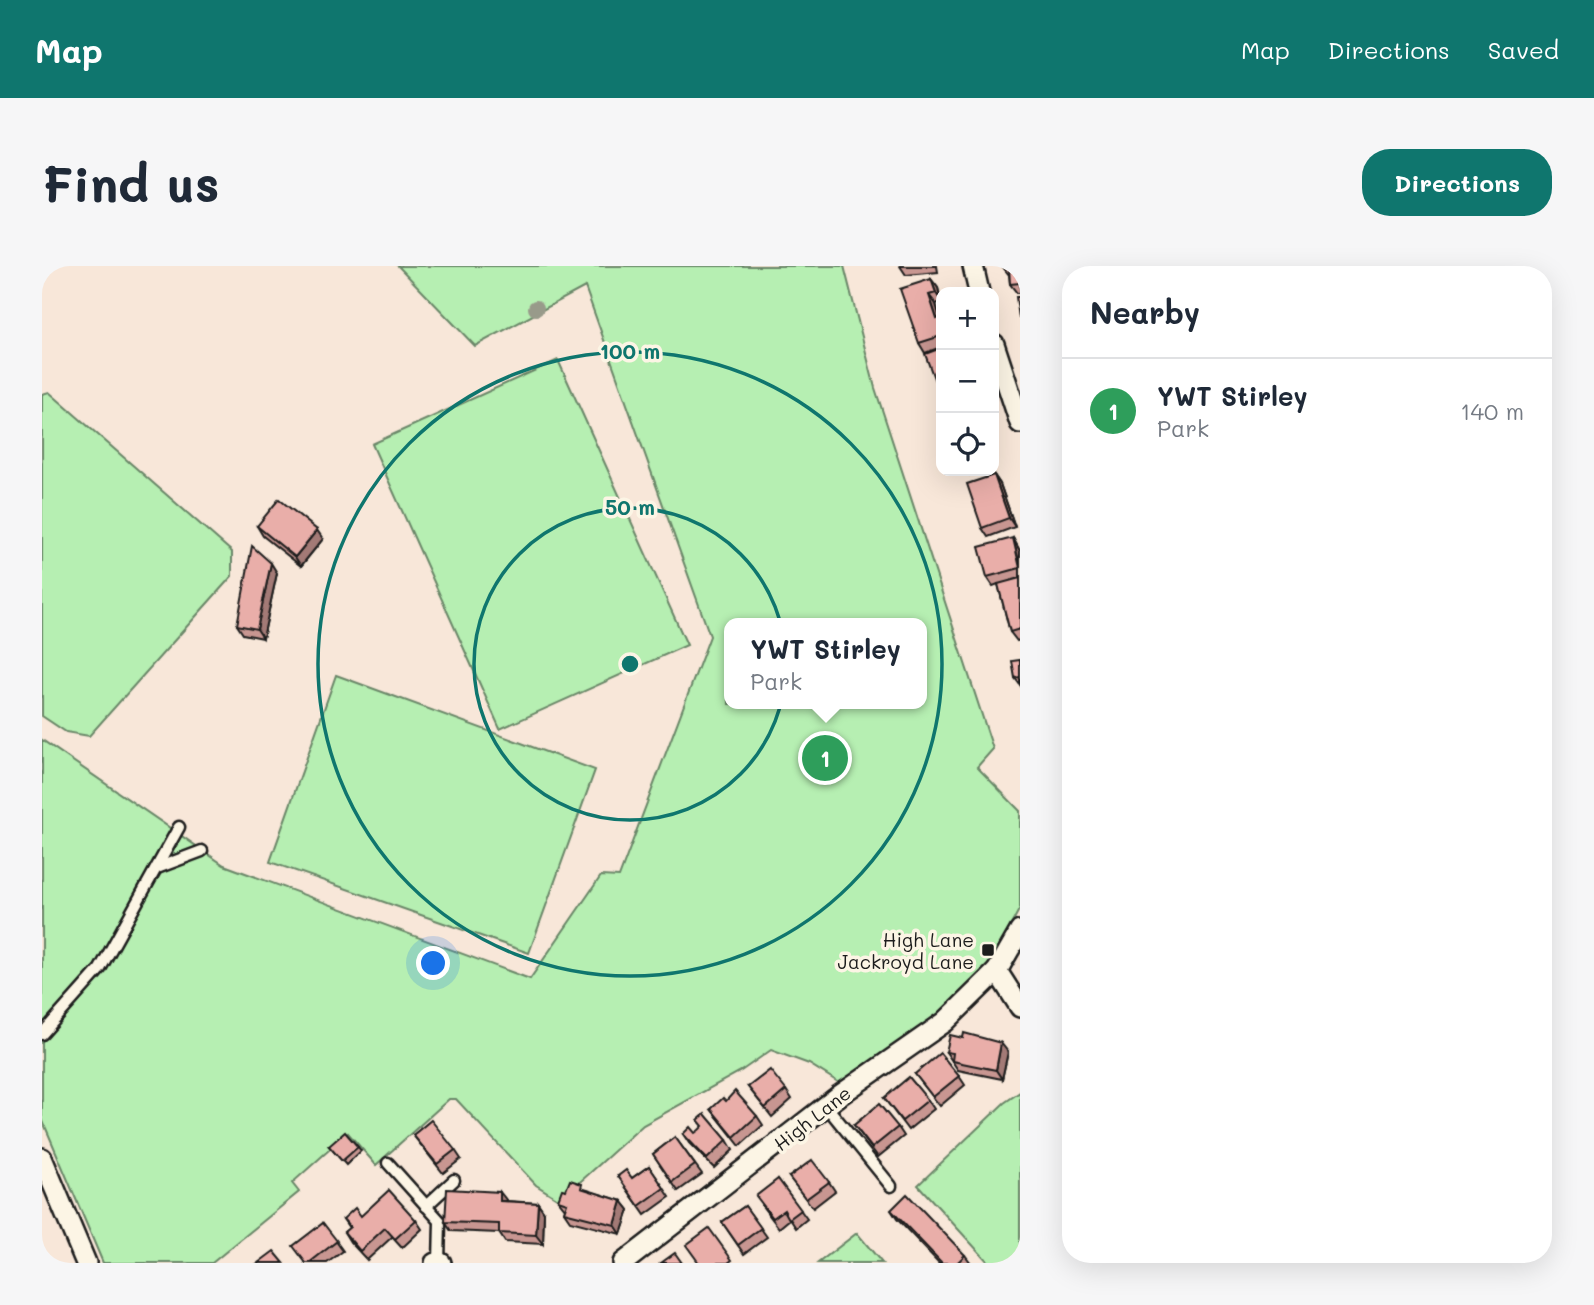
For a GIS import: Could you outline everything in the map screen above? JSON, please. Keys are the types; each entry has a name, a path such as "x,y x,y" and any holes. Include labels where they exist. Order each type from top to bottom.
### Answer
{"street":[{"path":"973,266 977,287"},
{"path":"996,350 1020,424"},
{"name":"High Lane","path":"623,1263 827,1107 945,1022 997,971 1020,931"},
{"path":"997,971 1020,1007"},
{"path":"42,1158 86,1263"}],"lane":[{"path":"42,1034 100,969 179,827"},
{"path":"156,869 202,851"},
{"path":"827,1107 891,1186"},
{"path":"388,1163 440,1221 438,1263"},
{"path":"426,1206 454,1180"}],"green space":[{"path":"398,266 844,266 875,388 993,749 977,767 1020,811 1020,908 985,974 948,1011 843,1085 809,1064 771,1050 741,1071 643,1125 560,1200 536,1185 456,1099 449,1099 376,1165 348,1133 292,1183 299,1192 212,1263 103,1263 42,1119 42,740 224,865 530,979 601,876 619,877 710,636 585,287 475,346"},
{"path":"558,360 687,645 500,729 372,444"},
{"path":"49,392 232,552 232,576 89,736 66,732 42,716 42,394"},
{"path":"336,675 595,770 529,953 270,862"},
{"path":"1020,1092 1020,1263 989,1263 918,1185 1004,1103"},
{"path":"857,1233 882,1263 818,1263"}],"building":[{"path":"1009,266 1020,266 1020,283 1010,284"},
{"path":"931,279 936,293 929,295 936,316 936,338 919,343 900,289"},
{"path":"1016,297 1020,297 1020,318 1019,318"},
{"path":"936,350 936,381 935,381 925,354"},
{"path":"994,476 1009,518 982,528 967,484"},
{"path":"279,499 317,530 295,557 257,526"},
{"path":"1013,538 1020,568 987,577 979,547"},
{"path":"252,546 271,563 257,629 237,625"},
{"path":"1020,578 1020,629 1010,632 998,584"},
{"path":"1020,660 1020,677 1015,678 1012,661"},
{"path":"964,1033 1001,1043 996,1070 952,1061 953,1053 946,1052 950,1035 963,1038"},
{"path":"940,1053 959,1076 933,1097 915,1074"},
{"path":"770,1070 786,1090 765,1108 748,1087"},
{"path":"909,1077 928,1100 902,1121 884,1098"},
{"path":"735,1091 757,1116 734,1137 711,1109 723,1098 726,1101"},
{"path":"879,1104 898,1127 872,1148 854,1125"},
{"path":"705,1114 727,1140 707,1159 683,1134 690,1127 695,1133 699,1130 703,1126 698,1120"},
{"path":"431,1120 455,1150 437,1164 413,1135"},
{"path":"345,1132 358,1147 342,1161 329,1146"},
{"path":"675,1137 695,1165 672,1182 653,1154"},
{"path":"812,1160 829,1182 806,1199 789,1177"},
{"path":"649,1166 664,1188 639,1206 618,1176 626,1170 632,1178"},
{"path":"778,1179 801,1210 789,1219 784,1210 773,1218 756,1196"},
{"path":"570,1180 582,1184 581,1188 622,1201 615,1225 564,1212 567,1203 558,1200 562,1189 566,1190"},
{"path":"447,1189 500,1192 500,1201 538,1203 536,1235 499,1233 499,1224 445,1222"},
{"path":"389,1190 416,1220 395,1239 385,1228 360,1251 344,1232 350,1227 343,1219 355,1208 361,1216"},
{"path":"907,1194 965,1255 957,1263 942,1263 891,1210"},
{"path":"745,1206 761,1228 738,1245 722,1222"},
{"path":"323,1223 337,1241 306,1263 293,1246"},
{"path":"709,1228 732,1260 728,1263 699,1263 686,1245"},
{"path":"274,1251 284,1263 258,1263"},
{"path":"675,1253 682,1263 661,1263"}],"place":[{"name":"YWT Stirley","path":"825,758"},
{"name":"High Lane Jackroyd Lane","path":"988,950"}]}
